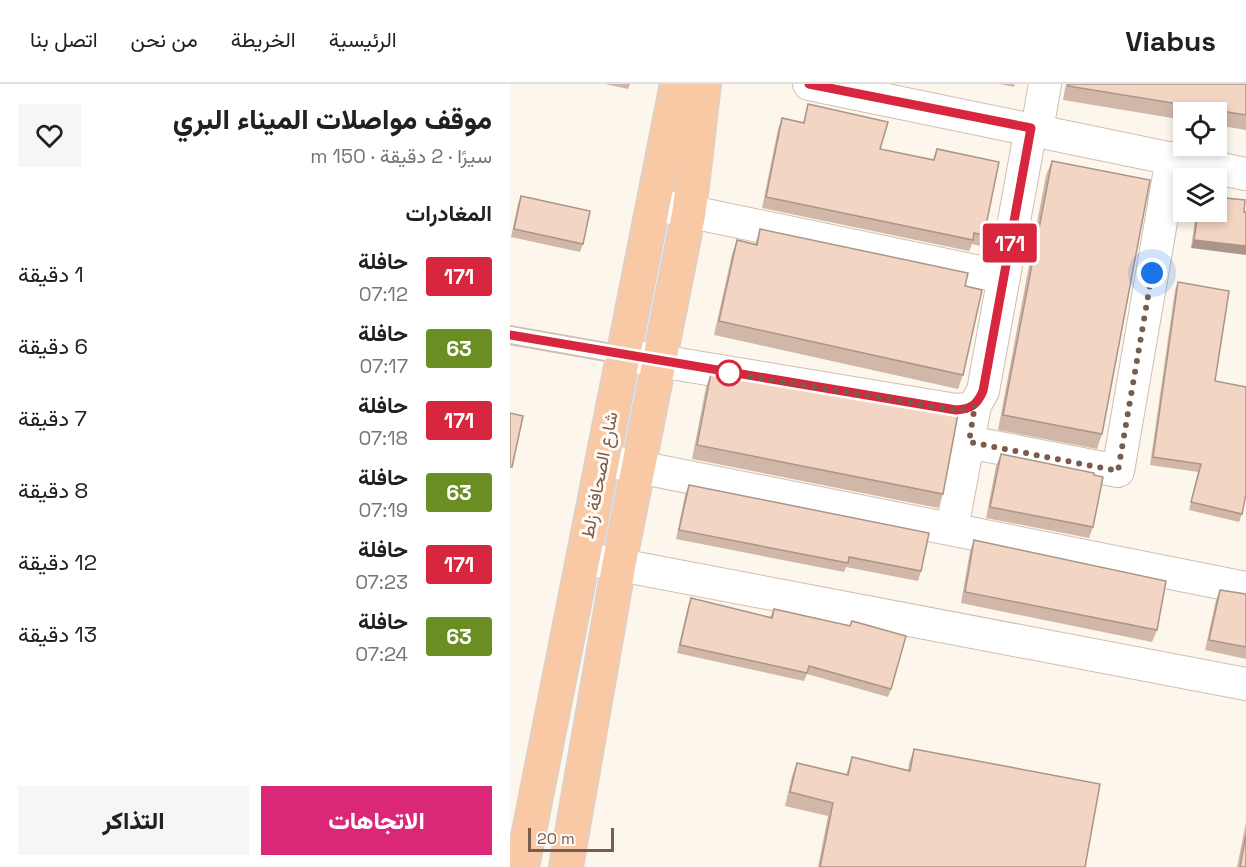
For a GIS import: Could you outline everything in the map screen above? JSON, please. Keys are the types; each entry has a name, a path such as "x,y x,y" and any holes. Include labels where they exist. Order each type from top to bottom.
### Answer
{"highway":[{"name":"شارع الصحافة زلط","path":"522,867 677,84"},
{"name":"شارع الصحافة زلط","path":"566,867 619,564 689,212 704,84"}],"street":[{"path":"809,84 1246,174"},
{"path":"952,530 975,405 983,391 1004,277 1045,84"},
{"path":"969,442 1118,471 1172,158"},
{"path":"653,204 1004,277"},
{"path":"623,356 956,410 967,409 975,405"},
{"path":"603,460 952,530 1244,580"},
{"path":"583,558 1246,684"}],"lane":[{"path":"510,335 623,356"}],"building":[{"path":"1069,84 1246,84 1246,115 1227,112 1227,102 1173,103 1068,86"},
{"path":"808,104 888,122 880,149 934,160 937,149 999,162 984,235 974,233 973,240 766,197 782,118 804,123"},
{"path":"1052,161 1150,180 1102,434 1003,415"},
{"path":"521,196 590,211 583,244 514,229"},
{"path":"1227,198 1245,200 1246,246 1194,240 1197,222 1227,222"},
{"path":"760,229 968,273 965,286 982,290 963,375 719,321 737,240 757,245"},
{"path":"1178,282 1229,291 1215,381 1246,387 1246,494 1242,514 1191,502 1201,464 1153,457"},
{"path":"711,373 958,414 943,494 697,445"},
{"path":"510,413 523,416 512,467 510,467"},
{"path":"1001,454 1094,473 1094,475 1103,477 1093,527 990,507"},
{"path":"689,485 929,533 921,571 849,557 848,563 679,530"},
{"path":"974,540 1166,581 1157,630 965,592"},
{"path":"1220,590 1246,594 1246,647 1209,640"},
{"path":"691,598 772,618 774,609 850,626 852,621 906,636 891,689 809,666 807,673 680,645"},
{"path":"914,749 1100,784 1085,867 820,867 833,803 790,792 797,763 848,775 852,757 910,771"},
{"path":"1246,835 1246,867 1240,867"}],"bus line":[{"name":"171","path":"510,335 956,410 967,409 975,405 983,391 1031,128 809,84"}],"route":[{"path":"729,373 956,410 967,409 975,405 969,442 1118,471 1152,273"}]}
